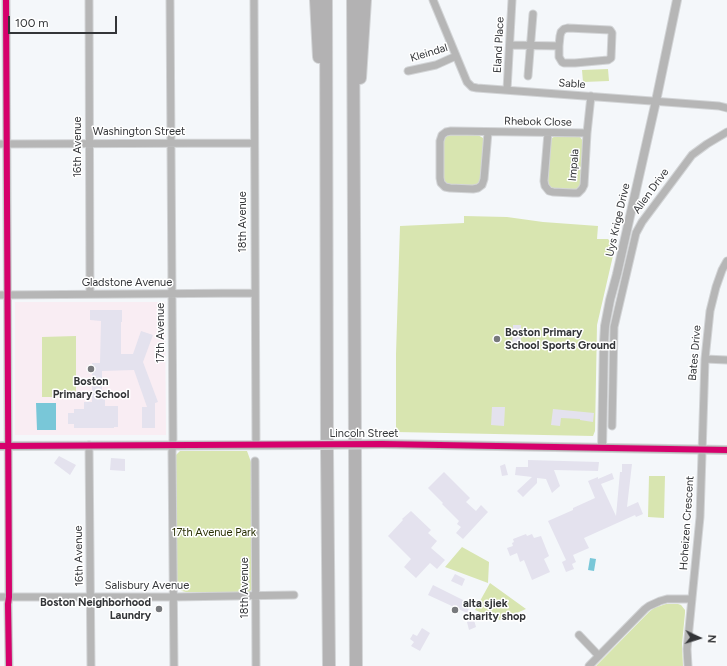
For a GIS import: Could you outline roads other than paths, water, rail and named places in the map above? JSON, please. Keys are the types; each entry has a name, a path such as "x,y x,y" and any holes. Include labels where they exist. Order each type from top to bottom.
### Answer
{"highway":[{"path":"316,0 323,131 327,154"},
{"path":"326,0 329,666"},
{"path":"353,0 356,666"},
{"path":"353,114 360,80 364,0"}],"street":[{"path":"6,0 3,144 4,446 9,597 9,666"},
{"name":"16th Avenue","path":"89,0 90,294"},
{"name":"17th Avenue","path":"170,0 174,666"},
{"name":"18th Avenue","path":"254,0 254,293 256,445"},
{"name":"Kleindal","path":"433,0 467,82 474,88 485,89"},
{"name":"Eland Place","path":"507,90 512,0"},
{"name":"Uys Krige Drive","path":"602,448 605,326 656,101 677,0"},
{"path":"528,76 533,14"},
{"path":"568,28 607,29 612,33 612,56 608,60 564,63 559,57 559,46 561,32 568,28"},
{"path":"510,45 559,46"},
{"name":"Kleindal","path":"408,71 436,64 456,56"},
{"name":"Sable","path":"485,89 656,101 719,106 727,108"},
{"name":"Impala","path":"548,133 544,181 545,186 553,192 573,193 580,191 583,187 591,96"},
{"name":"Rhebok Close","path":"488,132 484,179 482,185 476,189 445,187 440,178 440,141 442,135 448,131 587,133"},
{"name":"Allen Drive","path":"612,426 614,327 636,233 642,222 692,155 727,132"},
{"name":"Washington Street","path":"3,144 254,143"},
{"name":"Bates Drive","path":"702,449 704,359 710,311 716,287 727,261"},
{"name":"Gladstone Avenue","path":"4,295 254,293"},
{"path":"704,359 727,360"},
{"name":"Lincoln Street","path":"4,446 382,444 727,450"},
{"name":"16th Avenue","path":"88,445 91,666"},
{"name":"Hoheizen Crescent","path":"688,666 687,649 699,535 702,449"},
{"name":"18th Avenue","path":"255,461 256,666"},
{"name":"Salisbury Avenue","path":"0,597 294,595"},
{"path":"589,666 649,606 667,599 692,599"},
{"path":"579,635 599,656"}],"water":[{"path":"36,403 56,403 56,430 37,430"},
{"path":"590,558 596,559 594,571 588,570"}],"place":[{"name":"Boston Primary School Sports Ground","path":"497,339"},
{"name":"Boston Primary School","path":"91,369"},
{"name":"Boston Neighborhood Laundry","path":"159,609"},
{"name":"alta sjiek charity shop","path":"455,610"}],"park label":[{"name":"17th Avenue Park","path":"214,533"}]}
